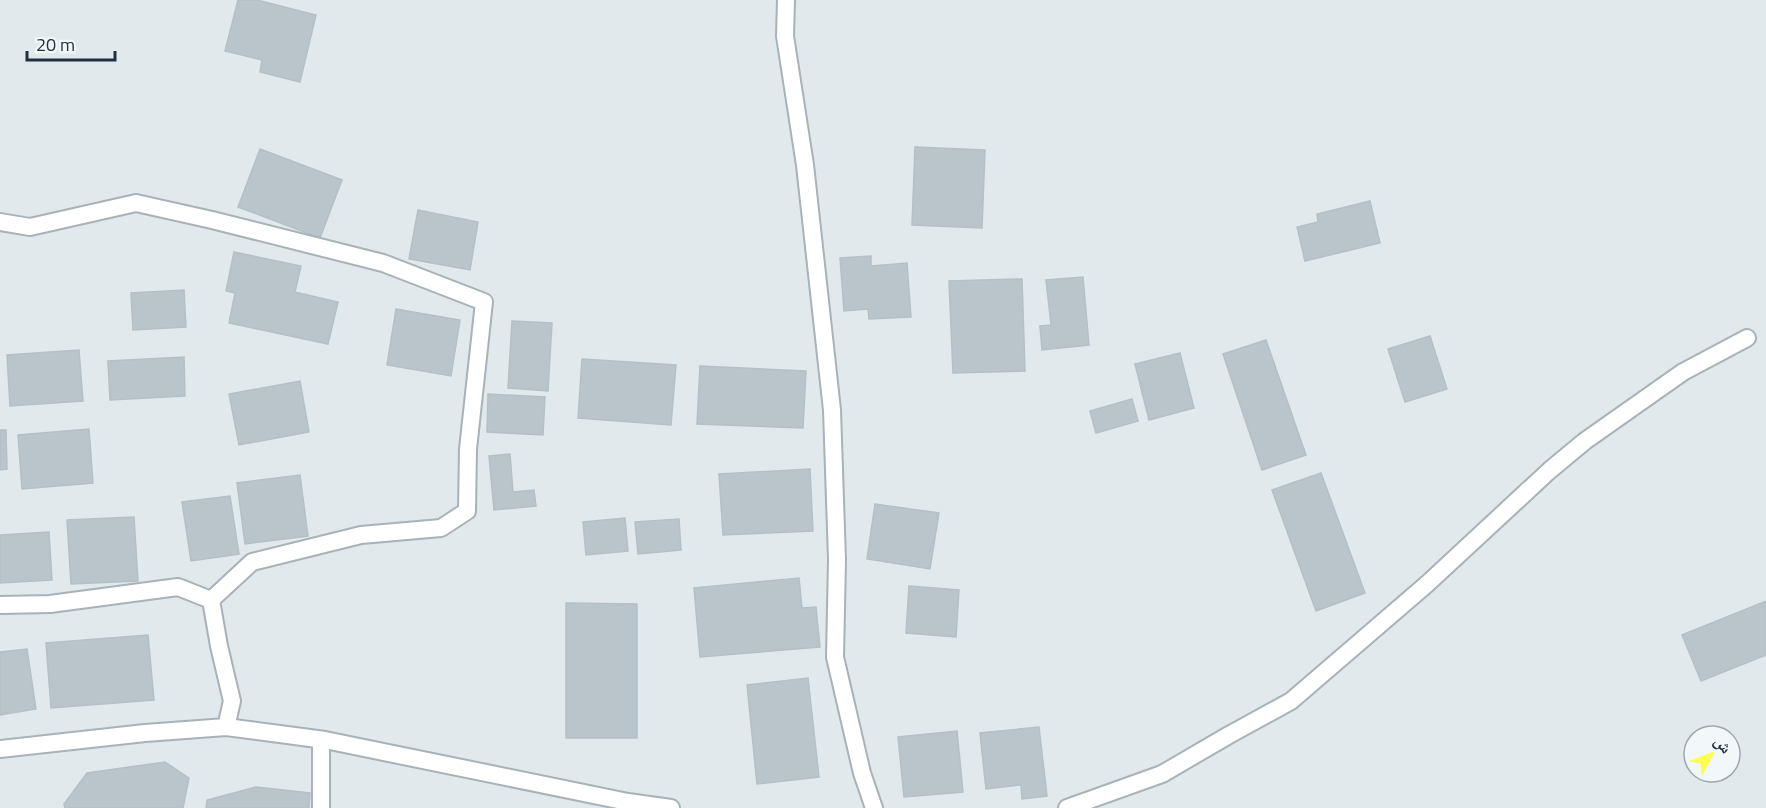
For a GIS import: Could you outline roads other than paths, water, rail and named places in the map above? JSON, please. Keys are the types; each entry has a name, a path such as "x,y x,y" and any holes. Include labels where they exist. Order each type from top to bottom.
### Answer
{"street":[{"path":"786,0 784,36 805,165 832,410 837,560 835,657 862,773 873,808"},
{"path":"0,222 30,227 136,203 383,264 484,302 468,449 467,511 441,528 361,535 252,562 211,600"},
{"path":"1067,808 1162,774 1292,701 1585,441 1683,372 1747,338"},
{"path":"0,605 50,604 178,587 211,600"},
{"path":"211,600 232,701 226,727"},
{"path":"0,749 134,734 226,727 321,740 628,802 671,808"},
{"path":"321,740 321,808"}]}
